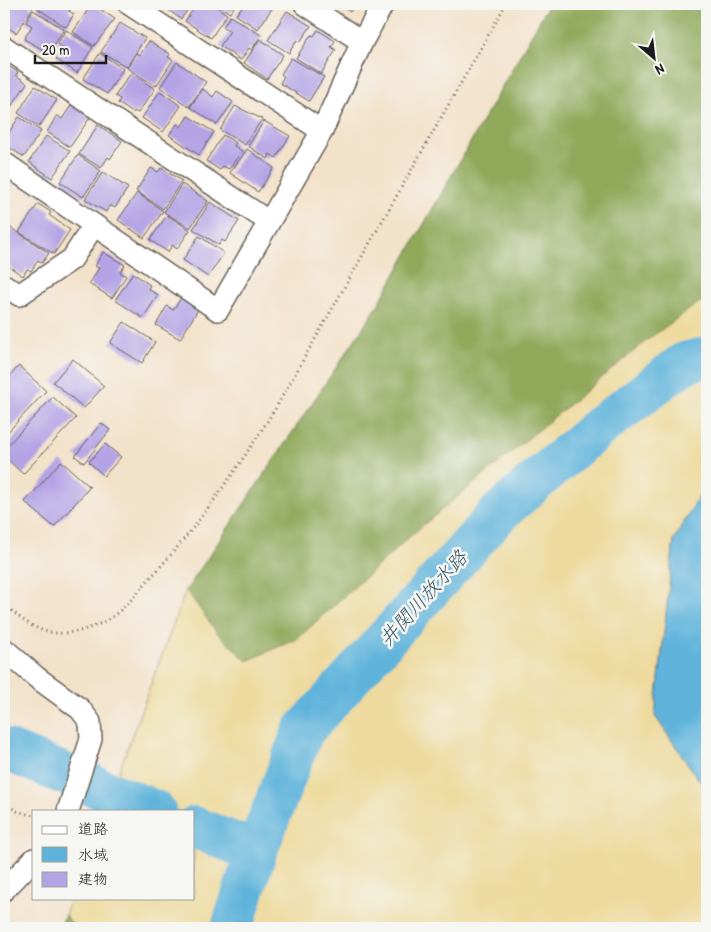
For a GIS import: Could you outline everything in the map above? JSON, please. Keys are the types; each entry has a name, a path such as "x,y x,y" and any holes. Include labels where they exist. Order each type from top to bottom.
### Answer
{"street":[{"path":"129,4 322,131"},
{"path":"305,4 362,42"},
{"path":"4,163 218,310 322,131 362,42 383,4"},
{"path":"4,47 268,221"},
{"path":"4,285 19,295 72,259 94,225"},
{"path":"4,649 86,714 90,722 91,739 68,810"},
{"path":"4,890 32,862"}],"path":[{"path":"4,604 32,626 43,631 68,633 95,626 119,612 184,541 232,476 274,411 506,4"},
{"path":"4,803 17,811 32,815"}],"green space":[{"path":"549,4 707,4 707,297 650,338 415,532 297,639 247,661 217,633 186,590 375,310"},
{"path":"65,915 76,928 60,928"}],"sand":[{"path":"707,297 707,482 674,540 655,716 706,790 707,928 76,928 65,915 70,900 195,900 195,810 104,810 186,590 217,633 247,661 297,639 415,532 650,338"}],"water":[{"path":"707,482 707,797 706,790 655,716 674,540"}],"building":[{"path":"4,4 27,4 33,8 16,33 4,25"},
{"path":"40,4 73,4 69,11 74,14 66,27 37,8"},
{"path":"92,4 115,19 94,46 73,32"},
{"path":"162,4 192,4 181,19"},
{"path":"197,4 212,4 227,14 211,38 185,21"},
{"path":"216,4 236,4 230,13"},
{"path":"244,4 271,4 273,7 258,29 236,15"},
{"path":"338,4 356,4 350,12"},
{"path":"33,10 64,29 49,53 24,39 32,26 26,22"},
{"path":"287,11 311,26 300,42 297,40 289,53 268,40"},
{"path":"230,16 261,35 252,50 249,48 241,60 220,46 230,31 223,27"},
{"path":"120,23 145,38 127,67 101,52"},
{"path":"66,30 93,47 77,73 56,59 63,48 57,44"},
{"path":"318,30 335,41 331,47 336,50 321,74 296,58 311,35 314,36"},
{"path":"260,39 283,55 267,79 244,63"},
{"path":"149,41 170,54 168,57 173,60 156,86 127,68 137,53 140,55"},
{"path":"100,53 123,69 107,94 83,79"},
{"path":"291,58 324,77 309,101 280,83 284,76 281,74"},
{"path":"177,62 206,82 189,107 160,87"},
{"path":"5,64 18,72 16,75 27,83 11,107 4,102"},
{"path":"131,73 155,89 138,113 134,111 133,113 118,103 120,99 115,96"},
{"path":"35,86 57,100 39,127 18,113"},
{"path":"203,89 213,97 217,91 233,102 217,125 190,107"},
{"path":"160,91 181,106 163,132 142,118"},
{"path":"72,104 91,116 70,147 47,132 57,115 62,119"},
{"path":"4,105 9,108 4,117"},
{"path":"235,106 262,119 245,145 220,130"},
{"path":"188,116 214,132 199,155 169,135 177,124 181,127"},
{"path":"19,117 41,131 24,157 4,144 4,140"},
{"path":"264,121 290,136 276,158 270,154 268,159 248,146"},
{"path":"98,125 122,141 110,159 108,157 101,168 79,154"},
{"path":"223,135 236,143 234,146 242,151 229,169 223,166 220,170 206,161"},
{"path":"46,136 70,151 52,178 29,162"},
{"path":"247,149 274,168 258,192 230,173"},
{"path":"78,155 101,171 83,197 60,182"},
{"path":"151,168 158,172 161,168 182,181 163,209 136,191"},
{"path":"103,172 128,188 115,208 110,205 106,212 85,199"},
{"path":"182,184 208,201 190,228 164,212"},
{"path":"137,193 163,211 144,238 118,220"},
{"path":"210,202 239,221 225,242 222,240 219,245 193,229"},
{"path":"38,204 51,212 49,215 70,230 54,254 19,232"},
{"path":"167,215 190,230 177,249 172,245 168,252 150,240"},
{"path":"11,228 49,253 42,263 38,260 31,271 27,269 23,276 4,263 4,253 8,246 4,244 4,239"},
{"path":"199,236 224,253 208,277 183,260"},
{"path":"103,252 125,265 120,272 126,276 112,298 89,284 99,268 95,266"},
{"path":"133,273 150,285 148,289 158,295 143,318 115,300"},
{"path":"181,298 199,308 180,339 156,325 167,306 173,310"},
{"path":"124,322 155,342 142,363 110,343"},
{"path":"73,359 104,386 84,408 53,382"},
{"path":"19,366 46,391 4,436 4,382"},
{"path":"53,397 76,418 23,474 4,456 4,449"},
{"path":"101,423 110,430 84,463 75,456"},
{"path":"105,444 121,457 104,476 89,462"},
{"path":"61,461 90,487 54,527 25,502"}],"waterway":[{"name":"井関川放水路","path":"195,827 256,852 303,731 501,511 598,428 684,363 707,357"},
{"name":"井関川放水路","path":"4,749 153,810"},
{"path":"232,928 256,852"}]}
